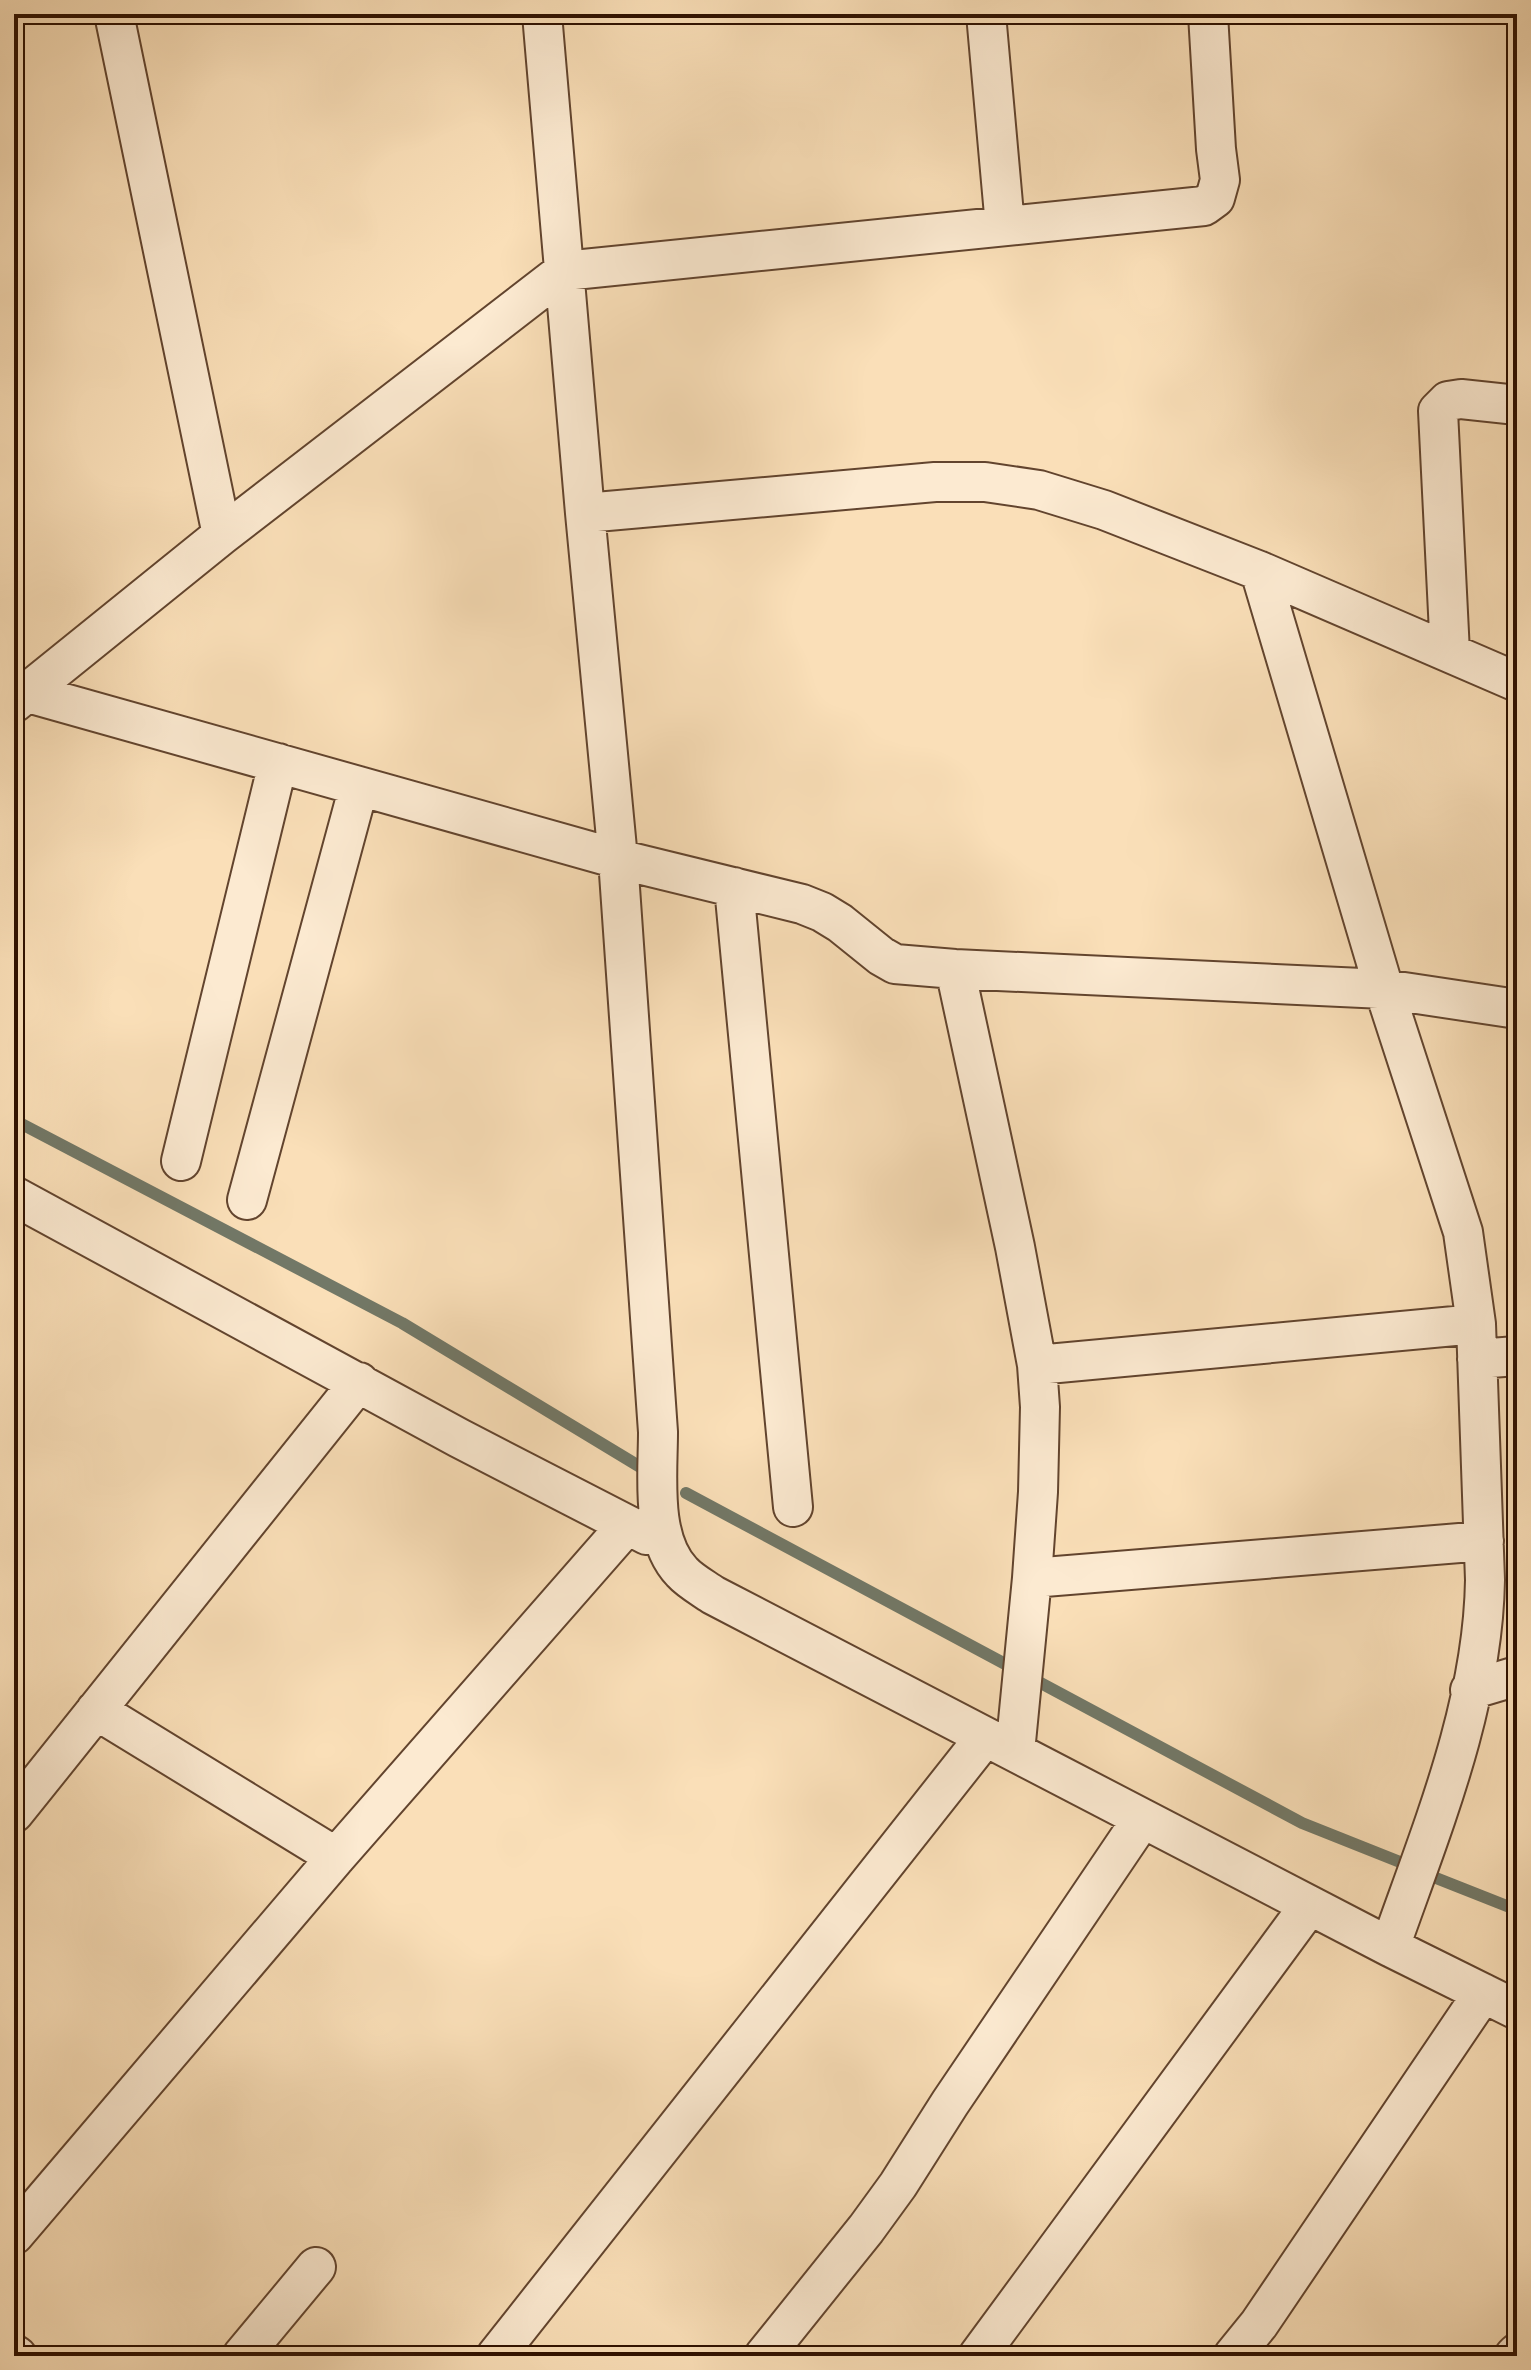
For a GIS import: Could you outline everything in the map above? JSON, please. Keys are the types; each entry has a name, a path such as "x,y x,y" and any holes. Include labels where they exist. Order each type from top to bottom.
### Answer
{"street":[{"path":"114,14 222,535"},
{"path":"542,14 618,859 663,1544 682,1572 713,1595 1309,1906 1517,2010"},
{"path":"986,14 1005,226"},
{"path":"19,695 564,271 1204,206 1215,198 1220,180 1208,14"},
{"path":"1450,653 1438,411 1448,401 1461,399 1517,405"},
{"path":"585,513 935,482 985,482 1039,490 1104,510 1260,571 1517,682"},
{"path":"1260,571 1384,989 1463,1232 1477,1342 1484,1612 1458,1746 1390,1947"},
{"path":"19,695 278,763 618,859 802,904 840,923 895,964 1384,989 1517,1009"},
{"path":"181,1161 278,763"},
{"path":"247,1200 359,786"},
{"path":"734,887 793,1507"},
{"path":"496,2356 1000,1744 1032,1578 1040,1407 1037,1365 1015,1247 955,969"},
{"path":"14,1196 459,1438 663,1544"},
{"path":"1037,1365 1477,1342 1517,1356"},
{"path":"14,1813 359,1382"},
{"path":"14,2235 336,1857 627,1525"},
{"path":"1032,1578 1484,1541"},
{"path":"1470,1690 1517,1676"},
{"path":"96,1710 336,1857"},
{"path":"764,2356 898,2185 1142,1819"},
{"path":"978,2356 1309,1906"},
{"path":"1233,2356 1275,2300 1483,1993"},
{"path":"242,2356 316,2267"}],"waterway":[{"path":"14,1120 402,1323 642,1468"},
{"path":"686,1493 1302,1823 1400,1862"},
{"path":"1436,1878 1517,1910"}]}
